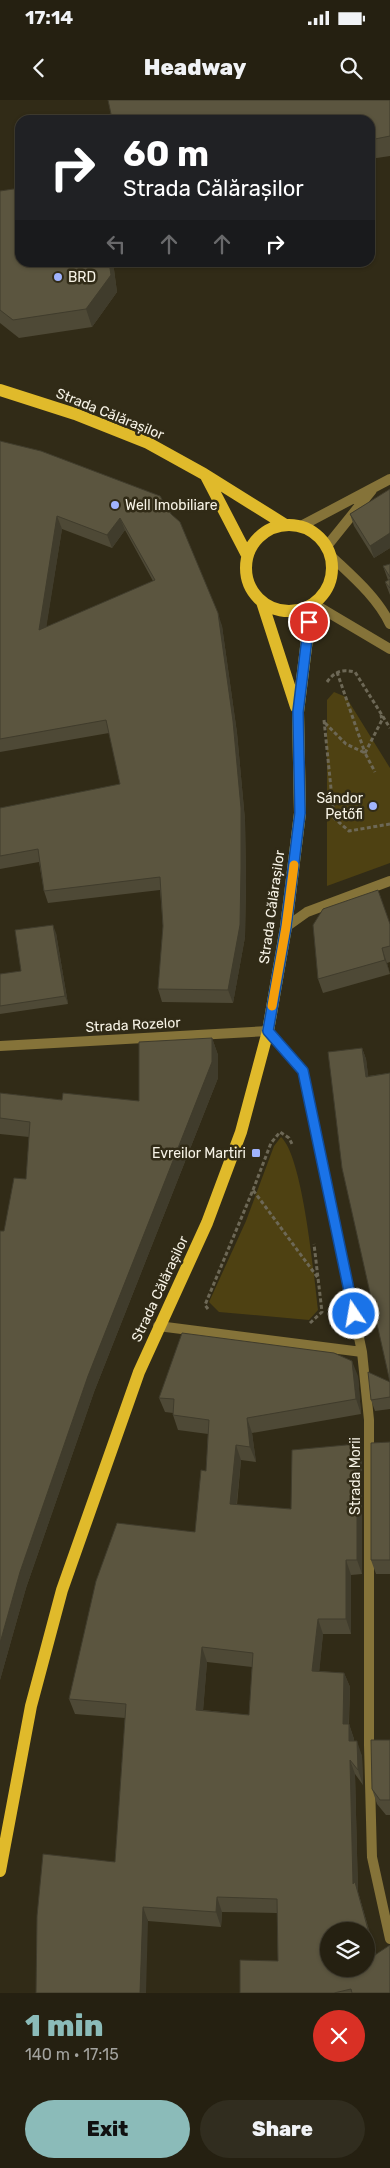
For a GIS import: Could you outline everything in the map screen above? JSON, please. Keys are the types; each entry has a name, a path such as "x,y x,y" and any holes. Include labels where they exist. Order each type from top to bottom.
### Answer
{"main road":[{"name":"Strada Călărașilor","path":"0,390 75,414 148,443 204,474 284,524"},
{"path":"204,474 247,556"},
{"path":"284,524 301,526 316,533 329,551 333,563 331,580 324,595 313,605 294,611 277,610 262,602 251,589 245,573 247,556 254,541 268,529 284,524"},
{"name":"Strada Călărașilor","path":"262,602 298,712"},
{"name":"Strada Călărașilor","path":"0,1871 31,1706 62,1590 139,1372 158,1326 207,1223 242,1132 268,1031 286,927 300,813 298,712 313,605"}],"street":[{"path":"301,526 390,479"},
{"path":"374,487 329,551 384,612 390,624"},
{"path":"313,605 390,649"},
{"path":"286,927 307,912 390,881"},
{"name":"Strada Rozelor","path":"0,1046 268,1031"},
{"name":"Strada Morii","path":"268,1031 303,1071 362,1352 369,1420 369,1745 372,1857 390,1939"},
{"path":"158,1326 362,1352"}],"path":[{"path":"325,688 327,682 337,672 344,669 355,672 390,728"},
{"path":"337,672 365,753 375,772"},
{"path":"324,713 334,818 349,831 390,824"},
{"path":"365,753 382,720 381,715"},
{"path":"325,722 346,744 365,753"},
{"path":"210,1311 205,1305 271,1143 280,1132 290,1138 296,1152"},
{"path":"253,1190 318,1278"},
{"path":"309,1324 322,1312 313,1240"}],"shaded area":[{"path":"334,692 346,697 390,768 390,863 327,886 327,700"},
{"path":"281,1137 289,1149 296,1168 306,1218 318,1310 309,1320 219,1312 209,1302 246,1221 274,1146"}],"building":[{"path":"108,100 390,100 390,136 375,139 375,115 107,115 111,114"},
{"name":"BRD","path":"15,189 15,267 110,267 111,275 86,309 13,320 0,310 0,191"},
{"path":"0,441 41,451 160,496 171,514 180,522 218,613 233,721 241,808 240,925 228,990 158,989 163,926 160,877 44,891 38,849 0,856 0,808 120,784 106,720 0,739","holes":["57,516 107,535 120,518 155,580 39,630"]},
{"path":"390,489 390,533 370,546 350,514"},
{"path":"390,564 390,577 383,566"},
{"path":"390,579 390,588 385,582"},
{"path":"378,890 390,924 390,946 382,948 385,960 318,979 313,925 323,909"},
{"path":"53,925 65,996 0,1006 0,974 21,971 15,930"},
{"path":"212,1038 212,1062 88,1376 20,1572 0,1643 0,1231 4,1231 14,1178 26,1179 30,1122 0,1118 0,1093 62,1100 63,1093 139,1101 139,1042"},
{"path":"362,1048 366,1077 390,1073 390,1382 342,1168 328,1052"},
{"path":"182,1333 334,1353 352,1361 356,1399 247,1418 250,1447 236,1445 230,1504 291,1509 292,1450 357,1444 357,1560 346,1560 346,1619 318,1619 312,1671 344,1673 343,1724 349,1724 349,1741 357,1741 358,1770 350,1760 353,1884 355,1882 366,1922 320,1922 320,1977 375,1977 375,1955 390,1945 390,1993 352,1993 351,1989 334,1993 240,1993 240,1960 278,1961 277,1899 217,1897 216,1912 143,1907 140,1993 36,1993 37,1916 43,1854 115,1862 126,1704 69,1699 96,1581 117,1523 195,1532 201,1470 206,1471 209,1420 173,1415 174,1399 159,1398","holes":["202,1647 253,1653 249,1715 196,1710"]},
{"path":"368,1372 390,1382 390,1397 371,1400"},
{"path":"390,1442 390,1560 371,1560 371,1443"},
{"path":"371,1740 390,1740 390,1800 380,1800 372,1789"}],"slow traffic":[{"path":"272,1006 286,927 294,865"}],"place":[{"name":"BRD","path":"58,277"},
{"name":"Well Imobiliare","path":"115,505"},
{"name":"Sándor Petőfi","path":"373,806"},
{"name":"Evreilor Martiri","path":"256,1153"}],"route":[{"path":"309,622 298,712 300,813 286,927 268,1031 303,1071 354,1314"}]}
